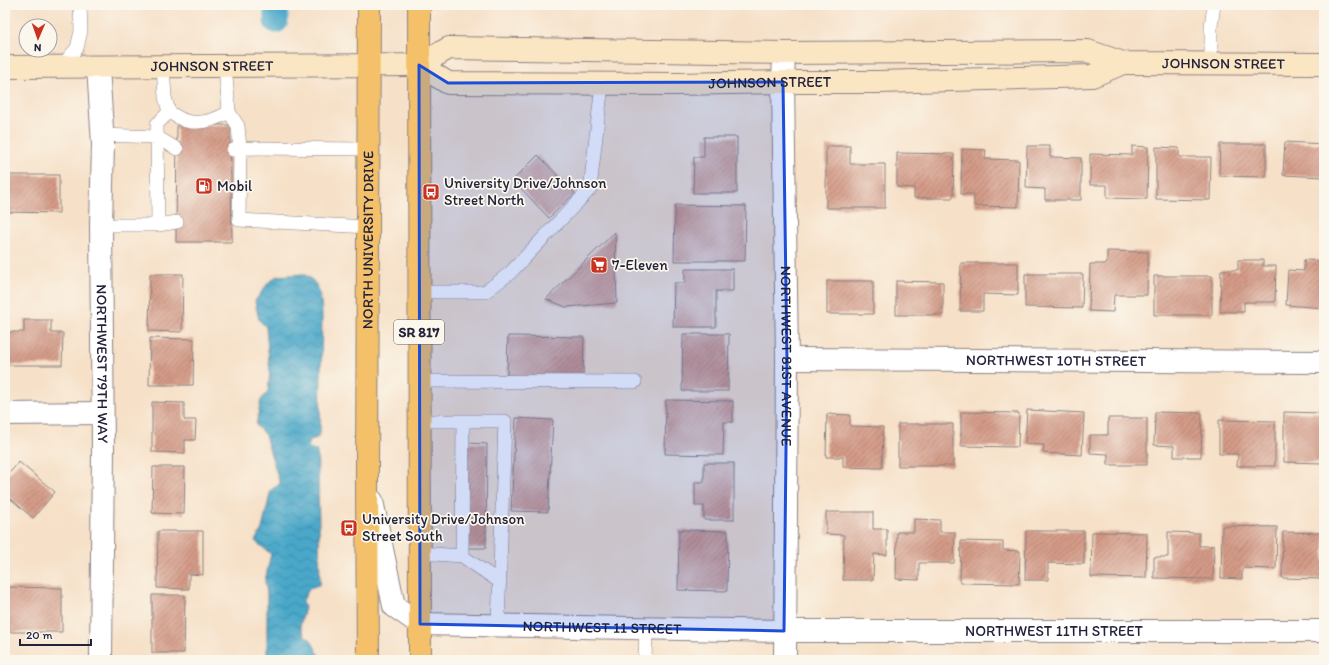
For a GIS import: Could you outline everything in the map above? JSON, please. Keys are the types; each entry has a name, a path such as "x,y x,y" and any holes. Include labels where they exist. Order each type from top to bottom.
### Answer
{"main road":[{"name":"NORTH UNIVERSITY DRIVE","path":"368,660 367,475 369,5"},
{"name":"SR 817","path":"419,5 420,660"}],"street":[{"name":"JOHNSON STREET","path":"5,67 60,68 419,65 449,48 784,53 1088,51 1124,63 1324,64"},
{"name":"NORTHWEST 81ST AVENUE","path":"784,53 783,82 787,359 785,660"},
{"name":"JOHNSON STREET","path":"419,65 448,84 677,84 879,82 1092,76 1124,63"},
{"name":"NORTHWEST 79TH WAY","path":"98,67 102,135 101,660"},
{"name":"NORTHWEST 10TH STREET","path":"787,359 1324,362"},
{"path":"5,414 102,413"},
{"name":"NORTH UNIVERSITY DRIVE","path":"367,475 394,606 420,624"},
{"name":"NORTHWEST 11 STREET","path":"420,624 784,631"},
{"name":"NORTHWEST 11TH STREET","path":"784,631 1324,631"}],"lane":[{"path":"60,68 77,48 81,31 80,5"},
{"path":"1211,63 1211,26 1214,5"},
{"path":"225,66 229,112 238,126 235,149 236,221 368,227"},
{"path":"164,67 165,97 169,112 187,121 196,122 209,121 229,112"},
{"path":"419,292 486,292 510,273 590,189 602,84"},
{"path":"158,225 157,124 169,112"},
{"path":"102,135 157,137 177,149"},
{"path":"235,149 368,150"},
{"path":"102,225 158,225 177,222"},
{"path":"420,381 635,382"},
{"path":"420,420 505,421 498,626"},
{"path":"462,556 463,421"},
{"path":"420,553 462,556 500,582"},
{"path":"645,660 646,628"}],"highlighted area":[{"path":"419,65 448,83 783,82 787,359 784,631 420,624"}],"water":[{"path":"303,274 309,277 317,286 322,316 320,433 317,438 310,440 308,448 316,450 317,456 320,584 309,589 302,602 305,607 300,626 304,635 311,640 321,660 267,660 267,594 265,581 271,554 255,541 262,529 271,490 280,484 265,435 256,425 261,400 268,392 270,372 266,327 259,320 255,301 269,282 277,276"}],"building":[{"name":"Mobil","path":"177,125 230,125 232,242 176,242"},
{"path":"704,137 737,137 737,193 693,193 694,157 704,157"},
{"path":"1285,142 1324,144 1324,177 1283,175"},
{"path":"1220,144 1266,144 1266,177 1219,176"},
{"path":"826,146 850,146 850,164 885,164 885,208 826,208"},
{"path":"1027,146 1050,146 1050,157 1081,158 1081,200 1045,200 1045,189 1026,188"},
{"path":"1132,146 1148,147 1147,199 1107,198 1107,185 1090,185 1090,154 1132,155"},
{"path":"1156,147 1179,148 1179,157 1211,157 1210,200 1156,199"},
{"path":"962,149 986,150 985,159 1019,160 1018,207 974,206 974,194 961,194"},
{"path":"897,153 954,154 953,198 914,198 914,188 897,187"},
{"path":"538,155 575,193 549,218 513,180"},
{"path":"5,175 59,175 59,213 5,212"},
{"path":"675,205 746,206 745,261 674,261"},
{"name":"7-Eleven","path":"615,232 617,303 566,307 546,299"},
{"path":"1107,251 1148,252 1147,295 1114,295 1113,312 1089,311 1090,264 1107,264"},
{"path":"1238,260 1263,260 1263,266 1276,266 1275,302 1244,302 1244,312 1220,312 1221,270 1238,270"},
{"path":"1304,260 1324,261 1324,308 1286,305 1288,270 1304,271"},
{"path":"961,263 1018,263 1018,295 983,294 983,311 960,311"},
{"path":"685,269 733,269 733,291 716,291 716,327 673,327 674,283 685,283"},
{"path":"150,274 183,274 182,332 149,331"},
{"path":"1025,274 1083,274 1082,308 1025,307"},
{"path":"1154,276 1212,276 1212,315 1154,315"},
{"path":"827,281 873,281 873,314 827,314"},
{"path":"896,281 943,282 943,315 896,315"},
{"path":"24,320 51,320 51,333 63,333 62,365 5,365 5,332 24,332"},
{"path":"683,334 729,334 728,391 682,391"},
{"path":"508,336 584,337 583,377 507,376"},
{"path":"150,338 194,339 193,385 149,385"},
{"path":"666,400 733,401 733,422 724,422 723,455 665,454"},
{"path":"152,402 184,403 184,420 196,420 195,440 185,440 185,453 152,452"},
{"path":"1027,410 1084,413 1082,455 1043,453 1044,445 1025,444"},
{"path":"961,412 1019,413 1018,447 961,446"},
{"path":"1155,412 1202,413 1201,457 1174,457 1174,446 1154,445"},
{"path":"1284,412 1324,413 1324,463 1284,462"},
{"path":"827,414 850,415 850,426 883,427 882,468 843,467 843,457 826,457"},
{"path":"516,418 553,420 548,512 511,511"},
{"path":"1108,418 1147,418 1147,465 1108,465 1108,454 1090,453 1090,435 1108,435"},
{"path":"1219,420 1275,421 1275,466 1237,466 1238,454 1219,454"},
{"path":"898,424 953,424 953,466 898,466"},
{"path":"468,443 487,444 486,548 467,548"},
{"path":"19,462 55,492 33,518 5,494 5,478"},
{"path":"704,463 734,463 734,520 704,520 704,506 695,506 695,482 704,482"},
{"path":"153,467 185,467 184,514 152,513"},
{"path":"826,512 873,512 873,529 887,529 887,555 874,554 873,580 843,580 844,535 826,534"},
{"path":"914,519 940,520 940,532 955,532 954,563 919,563 919,580 896,579 897,532 914,532"},
{"path":"1222,526 1277,527 1276,569 1242,568 1242,579 1221,578"},
{"path":"679,530 728,531 727,591 678,590"},
{"path":"158,531 203,531 203,575 189,574 189,589 157,588"},
{"path":"1026,531 1084,531 1084,564 1048,563 1048,580 1025,580"},
{"path":"1092,532 1147,533 1146,578 1091,577"},
{"path":"1168,532 1199,533 1199,546 1214,546 1213,579 1154,578 1154,557 1168,557"},
{"path":"1283,532 1324,533 1324,579 1282,578"},
{"path":"961,541 1003,542 1003,550 1020,551 1019,584 960,583"},
{"path":"5,587 62,588 62,632 5,632"},
{"path":"152,595 185,595 184,653 152,653"}],"waterway":[{"path":"276,5 276,21"}],"place":[{"name":"Mobil","path":"204,186"},
{"name":"University Drive/Johnson Street North","path":"431,192"},
{"name":"7-Eleven","path":"599,265"},
{"name":"University Drive/Johnson Street South","path":"349,528"}]}
